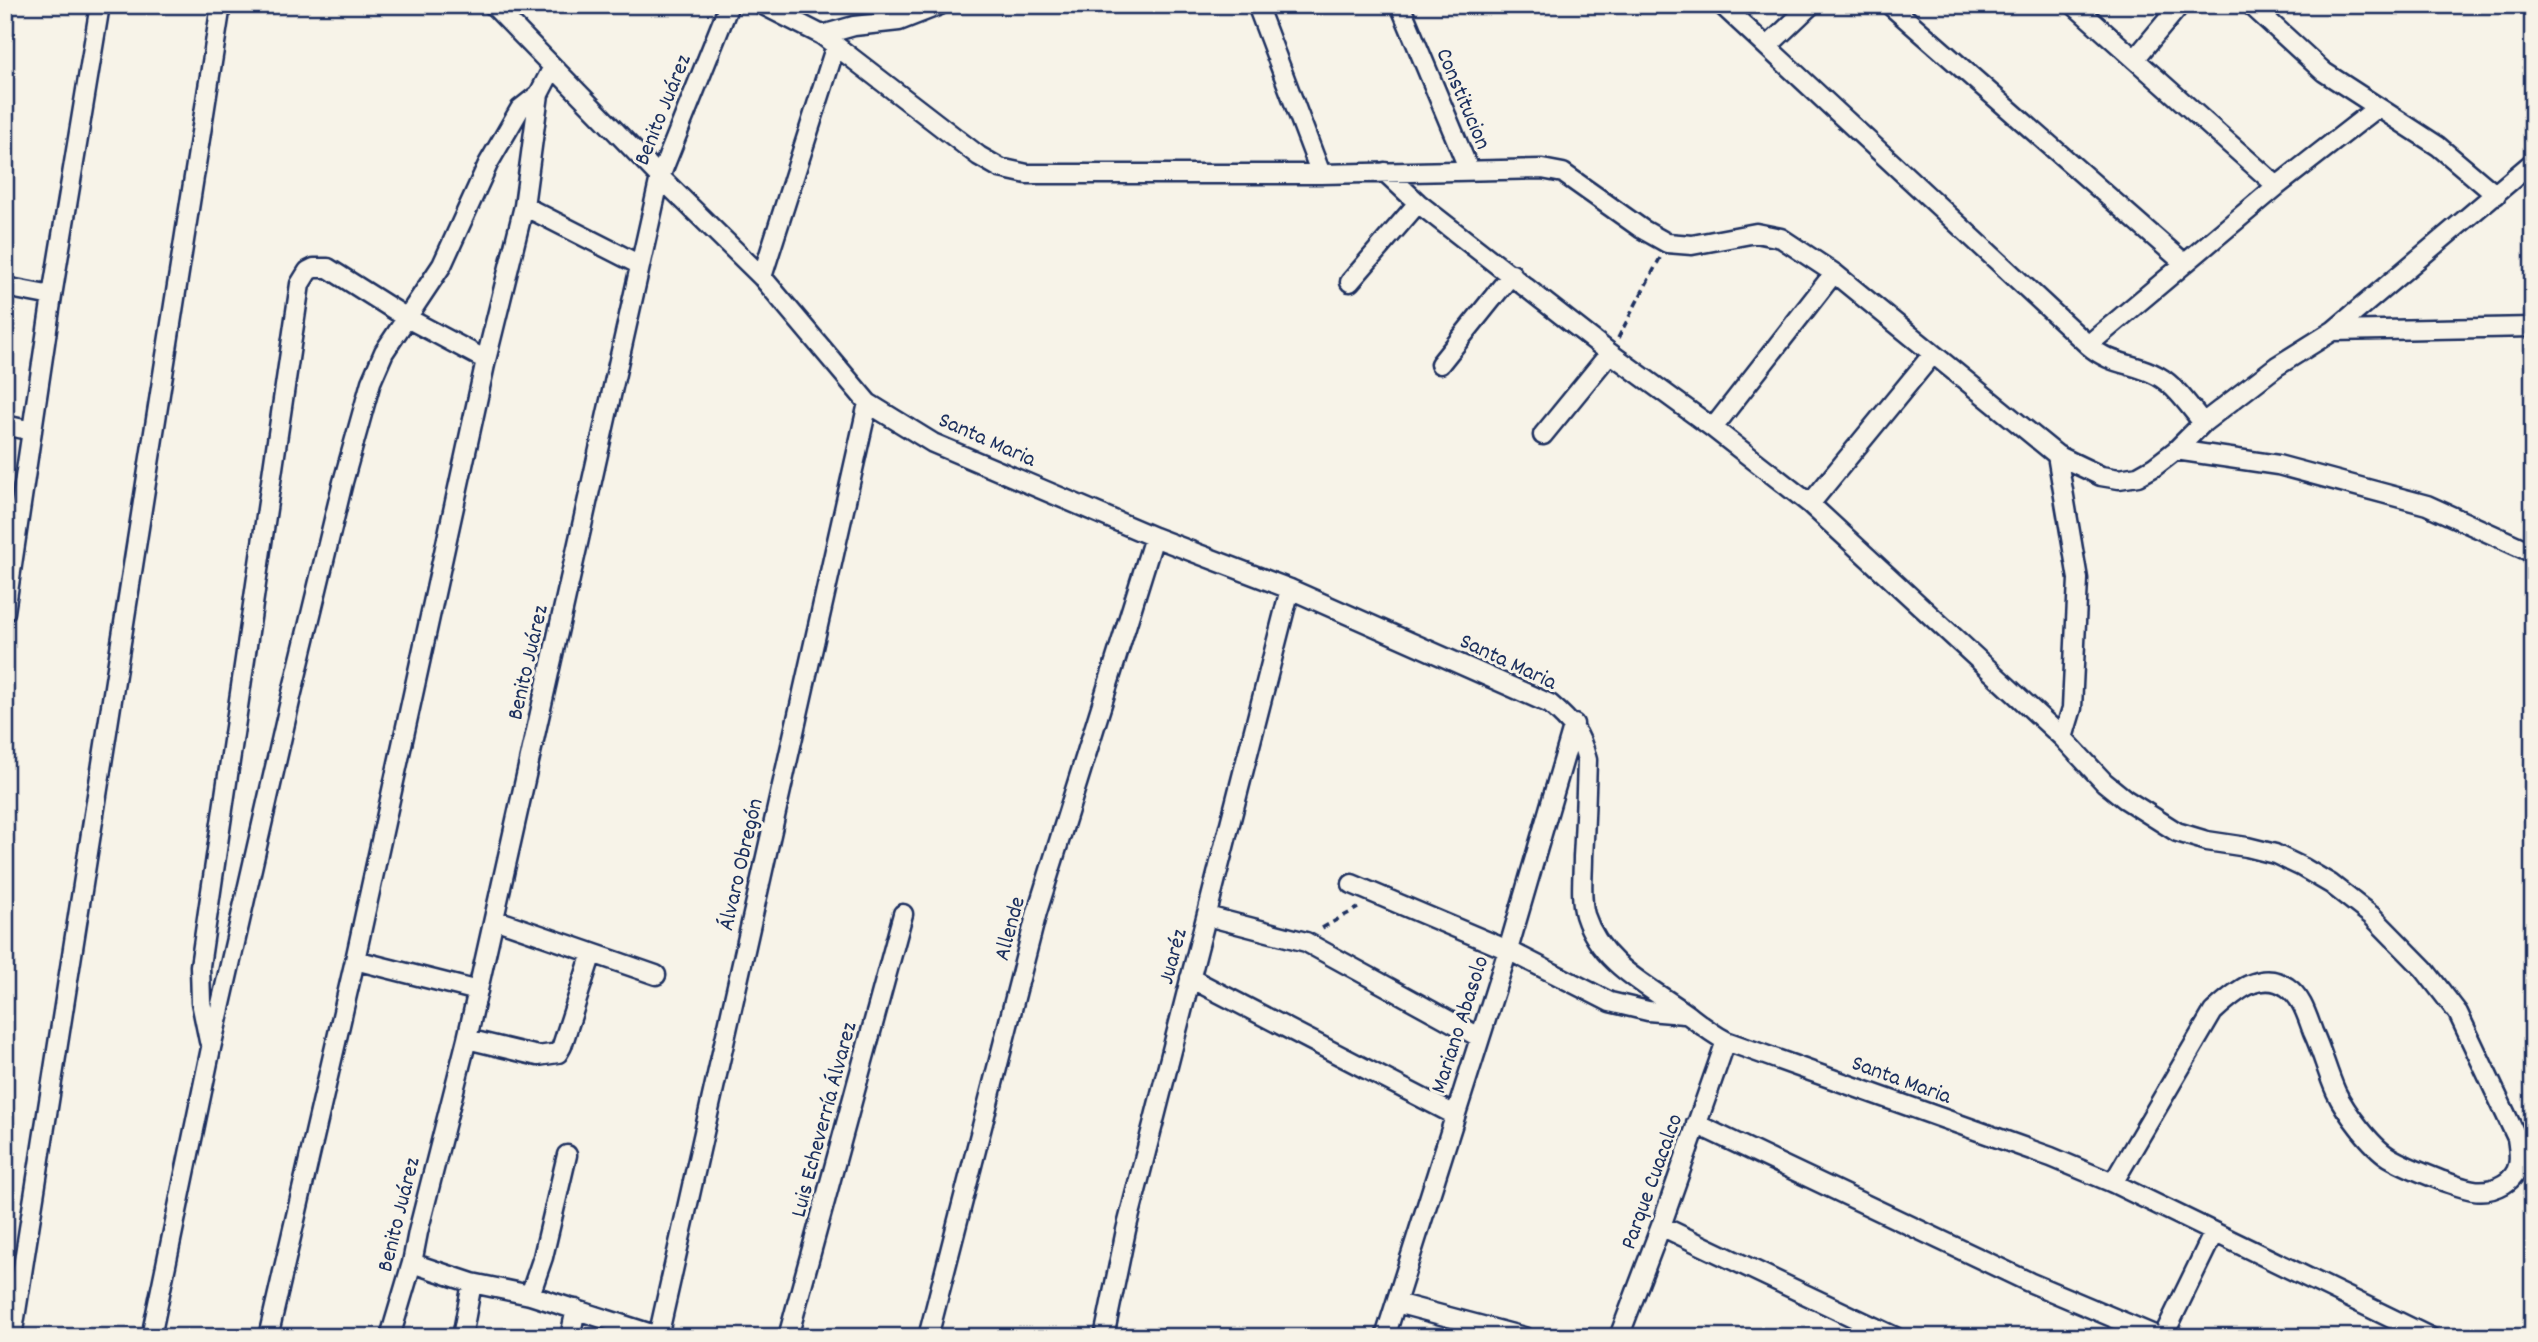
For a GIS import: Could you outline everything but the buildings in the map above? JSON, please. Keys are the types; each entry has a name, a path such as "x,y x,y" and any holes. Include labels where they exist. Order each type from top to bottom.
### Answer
{"street":[{"path":"5,612 52,296 100,5"},
{"path":"12,1334 221,5"},
{"name":"Santa Maria","path":"493,5 660,177 762,277 868,403 933,443 1154,537 1290,589 1550,704 1574,724 1587,760 1582,892 1585,915 1608,954 1650,991 1687,1014 1704,1030 1726,1041 2051,1157 2113,1183 2430,1337"},
{"name":"Benito Juárez","path":"390,1337 412,1263 467,1040 660,177 729,5"},
{"path":"763,5 829,40 979,156 1000,168 1027,174 1321,174 1542,169 1563,173 1642,229 1667,243 1692,245 1756,233 1781,238 1834,272 2057,455 2101,476 2119,479 2138,476 2176,450 2203,423 2277,366 2333,331 2532,163"},
{"path":"762,277 829,40 854,26 899,20 940,5"},
{"path":"1257,5 1321,174"},
{"name":"Constitucion","path":"1400,5 1469,170"},
{"path":"1722,5 2088,345 2112,361 2150,372 2169,383 2203,423"},
{"path":"1768,46 1811,5"},
{"path":"1890,5 2184,262"},
{"path":"2074,5 2277,186"},
{"path":"2135,59 2180,5"},
{"path":"2251,5 2324,72 2438,146 2496,195"},
{"path":"268,1337 355,960 486,360 524,206 539,94 553,68"},
{"path":"150,1337 211,1048 294,683 343,482 371,382 384,352 442,265 488,164 520,108 539,94"},
{"path":"2088,345 2184,262 2377,108"},
{"path":"1385,173 1418,203 1610,353 1713,428 1810,504 2063,738 2104,782 2177,832 2207,841 2275,854 2331,884 2372,916 2424,969 2458,1013 2518,1138 2520,1160 2518,1170 2511,1179 2490,1191 2472,1191 2420,1172 2387,1156 2350,1114 2336,1092 2299,999 2287,986 2270,980 2250,984 2213,1012 2113,1183"},
{"path":"1350,282 1418,203"},
{"path":"524,206 640,265"},
{"path":"211,1048 201,1002 200,966 300,284 308,271 328,268 407,318 486,360"},
{"path":"1713,428 1834,272"},
{"path":"1440,364 1512,274"},
{"path":"5,287 52,296"},
{"path":"2333,331 2533,327"},
{"path":"1543,435 1610,353"},
{"path":"1810,504 1932,355"},
{"name":"Álvaro Obregón","path":"659,1337 868,403"},
{"path":"5,425 32,431"},
{"path":"2176,450 2278,465 2427,505 2533,553"},
{"path":"2057,455 2078,579 2072,708 2063,738"},
{"name":"Allende","path":"928,1337 1037,912 1154,537"},
{"name":"Juaréz","path":"1104,1337 1126,1230 1290,589"},
{"name":"Mariano Abasolo","path":"1385,1337 1508,950 1574,724"},
{"path":"1352,884 1508,950 1610,1002 1648,1012 1687,1014"},
{"name":"Luis Echeverría Álvarez","path":"788,1337 903,914"},
{"path":"1207,916 1306,943 1479,1037"},
{"path":"494,919 656,975"},
{"path":"467,1040 538,1056 558,1053 592,953"},
{"path":"355,960 478,991"},
{"path":"1190,978 1455,1115"},
{"name":"Parque Cuacalco","path":"1619,1337 1726,1041"},
{"path":"1696,1124 2029,1282 2161,1337 2214,1232"},
{"path":"530,1295 544,1258 567,1155"},
{"path":"1661,1226 1895,1337"},
{"path":"412,1263 472,1283 530,1295 659,1337"},
{"path":"462,1337 472,1283"},
{"path":"1396,1303 1524,1337"},
{"path":"5,1309 12,1334"},
{"path":"569,1337 576,1309"}],"path":[{"path":"1610,353 1667,243"},
{"path":"1306,943 1323,927 1378,896"}]}
